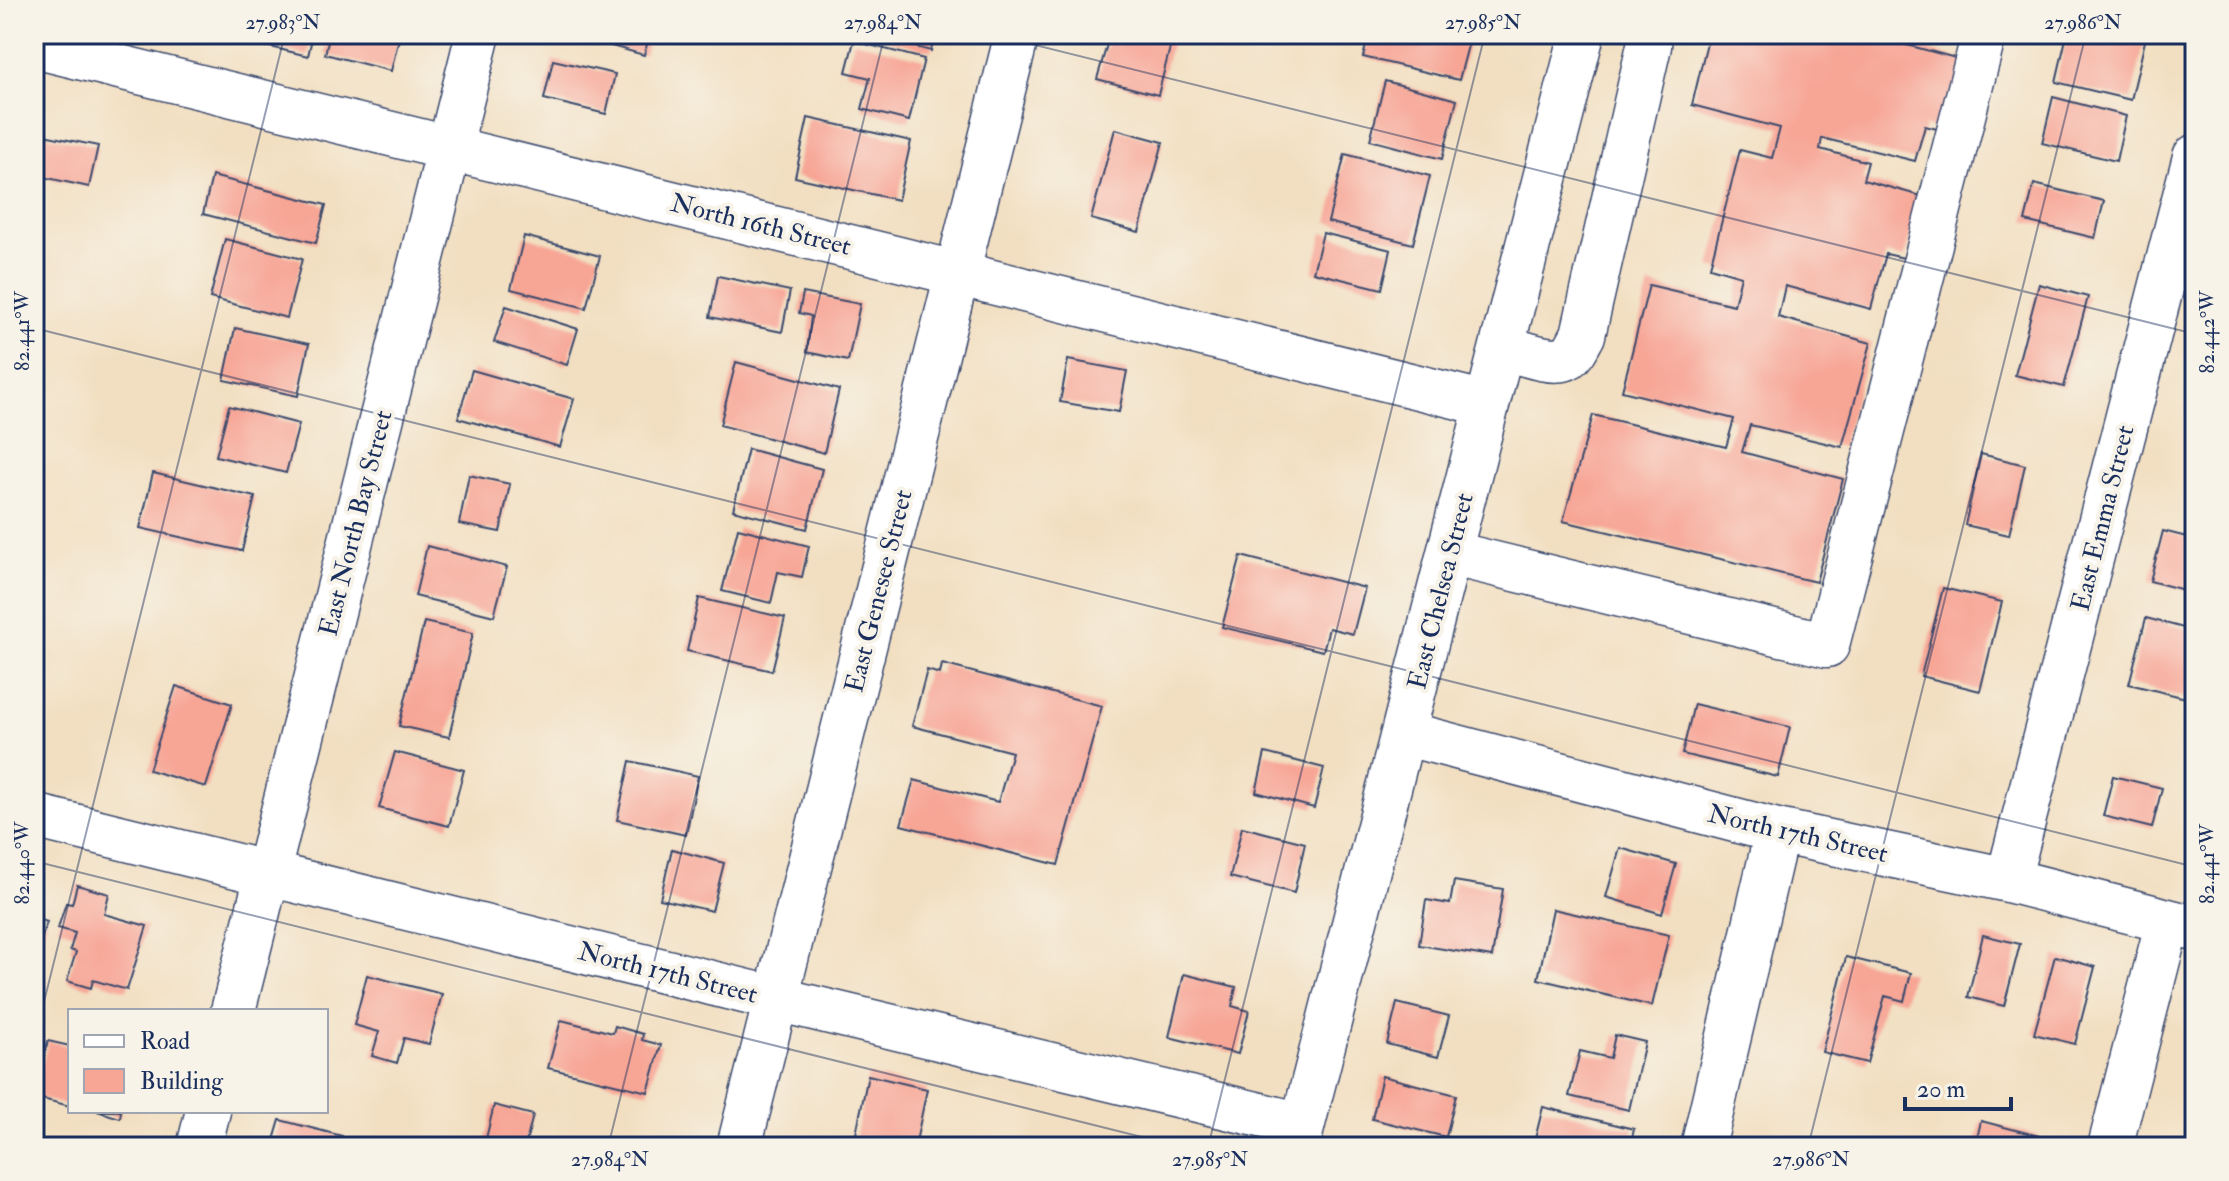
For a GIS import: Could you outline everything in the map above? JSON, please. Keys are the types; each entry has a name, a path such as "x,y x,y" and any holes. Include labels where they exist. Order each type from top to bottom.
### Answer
{"street":[{"name":"East North Bay Street","path":"234,1009 478,34"},
{"name":"East Genesee Street","path":"739,1147 1017,34"},
{"name":"East Chelsea Street","path":"1300,1136 1582,34"},
{"path":"1502,347 1561,360 1571,355 1583,335 1650,34"},
{"path":"1449,553 1827,645 1984,34"},
{"name":"North 16th Street","path":"34,46 1487,404"},
{"name":"East Emma Street","path":"2008,880 2195,157"},
{"name":"North 17th Street","path":"1403,733 1777,831 2008,880 2182,925"},
{"name":"North 17th Street","path":"34,816 776,999 1300,1136"},
{"path":"1703,1147 1777,831"},
{"path":"2110,1147 2182,925"},
{"path":"199,1147 208,1113"}],"building":[{"path":"234,34 313,34 308,56 233,38"},
{"path":"330,34 400,34 391,71 325,54"},
{"path":"568,34 650,34 644,55"},
{"path":"886,34 935,34 931,51 885,39"},
{"path":"1110,34 1173,36 1158,95 1097,79"},
{"path":"1369,34 1471,34 1459,80 1363,57"},
{"path":"1709,34 1866,34 1967,61 1953,133 1925,126 1915,161 1822,138 1820,149 1868,162 1863,180 1921,196 1904,258 1886,254 1871,309 1785,286 1778,317 1871,343 1842,447 1750,425 1742,452 1843,479 1816,582 1563,521 1593,415 1726,447 1734,419 1622,391 1649,285 1734,305 1741,276 1710,267 1740,150 1772,158 1780,128 1692,105"},
{"path":"2067,34 2136,34 2146,37 2131,100 2056,82"},
{"path":"854,41 924,59 909,121 862,109 870,78 846,72"},
{"path":"553,60 615,74 606,114 544,99"},
{"path":"1385,81 1457,100 1442,159 1370,140"},
{"path":"2053,97 2126,116 2116,161 2042,143"},
{"path":"808,118 911,141 898,200 795,177"},
{"path":"1115,129 1163,142 1139,232 1091,219"},
{"path":"34,133 98,146 89,187 34,175"},
{"path":"1345,154 1430,176 1413,244 1328,222"},
{"path":"212,176 326,205 316,243 203,214"},
{"path":"2034,184 2104,201 2095,238 2025,221"},
{"path":"1323,233 1391,250 1382,289 1313,272"},
{"path":"524,236 600,256 586,308 511,289"},
{"path":"225,239 302,259 287,318 210,298"},
{"path":"718,276 790,291 782,332 710,317"},
{"path":"2039,284 2088,297 2064,387 2015,375"},
{"path":"803,293 860,304 848,361 807,352 811,316 799,313"},
{"path":"506,306 578,329 567,365 494,342"},
{"path":"235,328 309,344 298,396 224,380"},
{"path":"1068,360 1127,371 1119,412 1060,402"},
{"path":"736,362 839,390 824,453 720,425"},
{"path":"472,370 574,399 560,447 458,418"},
{"path":"229,406 299,424 286,473 216,456"},
{"path":"2195,408 2195,443 2186,441"},
{"path":"748,449 822,469 807,529 733,510"},
{"path":"1981,454 2025,465 2009,535 1965,525"},
{"path":"153,473 255,497 242,551 140,528"},
{"path":"469,475 510,484 500,532 459,524"},
{"path":"738,528 809,546 802,577 778,572 771,603 722,591"},
{"path":"2163,531 2195,539 2195,593 2150,581"},
{"path":"427,546 507,567 494,616 415,596"},
{"path":"1241,556 1365,588 1353,634 1329,628 1323,651 1222,627"},
{"path":"1943,588 2002,602 1980,691 1921,676"},
{"path":"699,598 785,618 772,671 687,651"},
{"path":"2146,618 2195,631 2195,665 2186,698 2129,684"},
{"path":"424,622 473,633 449,737 399,726"},
{"path":"942,664 1102,706 1058,865 901,825 914,780 998,802 1012,752 912,726 927,670 940,674"},
{"path":"176,686 232,704 206,787 149,770"},
{"path":"1694,704 1790,727 1778,777 1682,754"},
{"path":"395,752 464,770 449,826 379,808"},
{"path":"1265,753 1324,768 1314,808 1256,792"},
{"path":"630,761 698,776 686,835 617,820"},
{"path":"2113,776 2162,788 2152,828 2103,816"},
{"path":"1242,827 1305,843 1294,893 1230,877"},
{"path":"1620,848 1676,864 1662,914 1606,897"},
{"path":"672,849 724,863 712,911 660,899"},
{"path":"1454,881 1503,889 1492,957 1419,945 1426,900 1450,904"},
{"path":"77,885 109,894 104,914 147,926 127,990 93,980 91,988 67,981 76,952 70,950 75,933 58,928 66,903 72,904"},
{"path":"1553,909 1669,935 1652,1006 1538,979"},
{"path":"34,918 47,922 35,957 34,957"},
{"path":"1983,935 2020,944 2004,1006 1968,997"},
{"path":"2055,956 2095,967 2075,1044 2034,1034"},
{"path":"1846,957 1911,973 1904,1001 1885,996 1867,1063 1822,1052"},
{"path":"1184,974 1236,987 1232,1006 1249,1011 1238,1054 1169,1037"},
{"path":"367,975 442,994 429,1044 404,1038 397,1063 372,1056 379,1032 354,1025"},
{"path":"1397,1003 1449,1016 1438,1057 1387,1044"},
{"path":"561,1020 613,1033 615,1026 643,1034 642,1040 661,1045 648,1092 548,1068"},
{"path":"1615,1035 1645,1042 1629,1110 1569,1096 1580,1051 1610,1058"},
{"path":"48,1041 68,1046 68,1106 34,1097"},
{"path":"868,1075 927,1089 915,1147 887,1147 855,1139"},
{"path":"1382,1076 1456,1095 1446,1137 1372,1119"},
{"path":"494,1105 533,1115 525,1147 484,1147"},
{"path":"1543,1107 1634,1129 1630,1147 1533,1147"},
{"path":"104,1113 121,1113 120,1118"},
{"path":"280,1120 342,1136 339,1147 272,1147"},
{"path":"1981,1121 2039,1136 2037,1147 1975,1147"}]}
